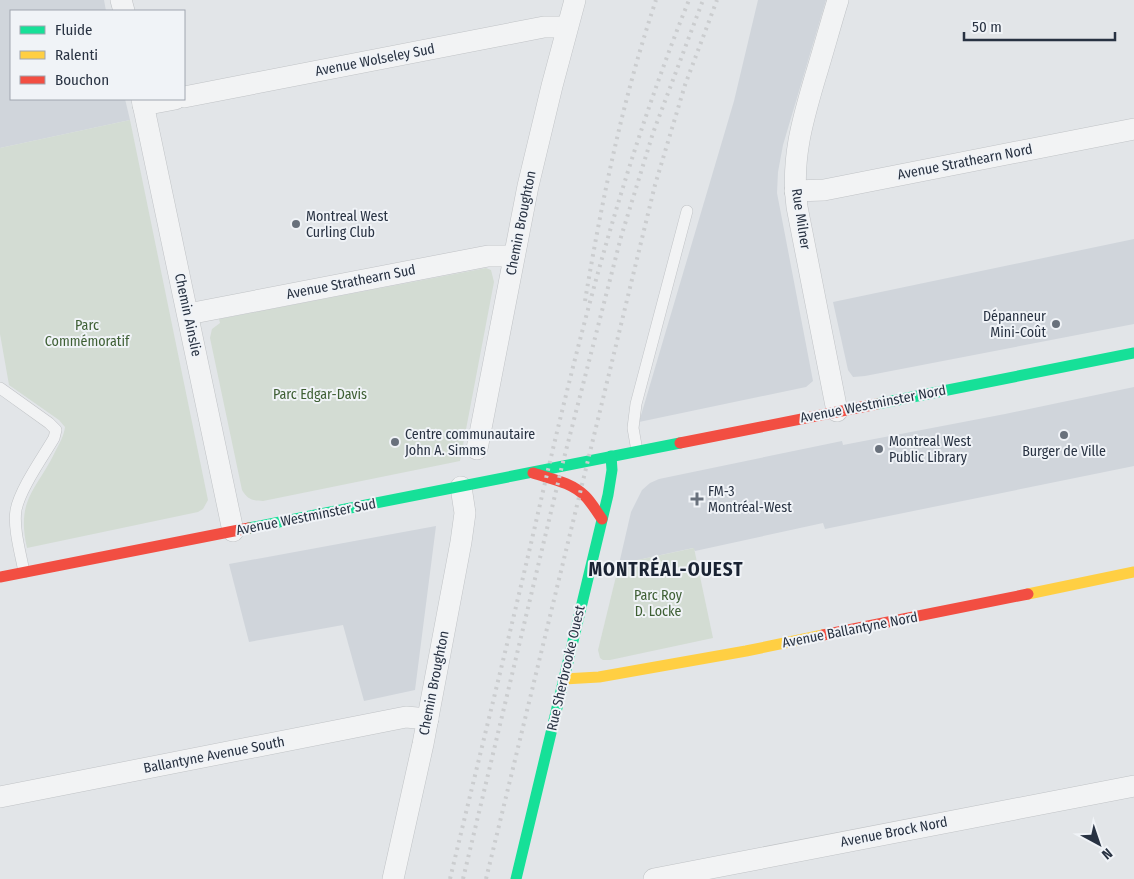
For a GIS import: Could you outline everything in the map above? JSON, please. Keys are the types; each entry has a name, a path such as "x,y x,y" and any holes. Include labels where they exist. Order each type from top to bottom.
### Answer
{"main road":[{"name":"Avenue Westminster Nord","path":"611,456 1134,353"},
{"name":"Avenue Westminster Sud","path":"0,577 611,456"},
{"name":"Rue Sherbrooke Ouest","path":"516,879 612,475 611,456"},
{"path":"531,472 559,481 580,491 602,519"},
{"name":"Avenue Ballantyne Nord","path":"564,679 600,678 1134,572"}],"street":[{"name":"Chemin Broughton","path":"477,449 514,256 538,144 576,0"},
{"name":"Rue Milner","path":"837,411 797,207 796,150 802,121 838,0"},
{"name":"Avenue Wolseley Sud","path":"185,97 544,27 568,27"},
{"path":"143,102 164,100"},
{"name":"Chemin Ainslie","path":"143,102 233,531"},
{"name":"Avenue Strathearn Nord","path":"796,190 824,190 1134,129"},
{"name":"Avenue Strathearn Sud","path":"188,314 488,256 514,256"},
{"name":"Chemin Broughton","path":"393,879 428,719 465,519 461,487"},
{"name":"Ballantyne Avenue South","path":"0,797 406,717 428,719"},
{"name":"Avenue Brock Nord","path":"654,879 1134,786"}],"lane":[{"path":"637,451 633,428 636,404 687,211"},
{"path":"0,388 56,430 54,438 26,487 16,510 24,572"}],"shaded area":[{"path":"0,0 104,0 106,10 10,10 10,100 125,100 130,120 0,148"},
{"path":"758,0 826,0 783,145 778,172 777,193 813,381 806,387 639,422 734,101"},
{"path":"1134,239 1134,324 865,376 853,377 848,370 833,302"},
{"path":"1134,387 1134,466 825,529 823,523 695,551 693,548 619,564 631,512 642,490 650,483 659,479 842,441 843,445"},
{"path":"436,526 415,690 364,701 343,625 249,642 229,564"}],"green space":[{"name":"Parc Commémoratif","path":"130,120 208,500 203,509 198,512 27,548 24,531 26,506 60,443 65,427 59,420 9,385 0,334 0,148"},
{"name":"Parc Edgar-Davis","path":"486,268 491,270 494,282 460,461 263,501 253,500 246,496 242,490 210,338 212,329 220,323 219,319"},
{"name":"Parc Roy D. Locke","path":"694,548 713,638 610,660 600,658 598,650 619,564"}],"railway":[{"path":"585,301 614,149 633,74 656,0"},
{"path":"450,879 571,373 605,247 644,122 689,0"},
{"path":"463,879 562,466 621,237 653,133 703,0"},
{"path":"486,879 655,185 685,85 717,0"}],"traffic: fast":[{"path":"877,404 1134,353"},
{"path":"249,528 680,443"},
{"path":"516,879 608,495 612,470 611,456"}],"traffic: slow":[{"path":"1028,594 1134,572"},
{"path":"564,679 599,677 746,651 823,635"}],"traffic: jam":[{"path":"680,443 877,404"},
{"path":"533,473 574,487 590,501 602,519"},
{"path":"0,577 249,528"},
{"path":"823,635 1028,594"}],"place":[{"name":"Montreal West Curling Club","path":"296,224"},
{"name":"Dépanneur Mini-Coût","path":"1056,324"},
{"name":"Burger de Ville","path":"1064,435"},
{"name":"Centre communautaire John A. Simms","path":"395,442"},
{"name":"Montreal West Public Library","path":"879,449"},
{"name":"FM-3 Montréal-West","path":"697,499"}],"district":[{"name":"MONTRÉAL-OUEST","path":"666,569"}]}
